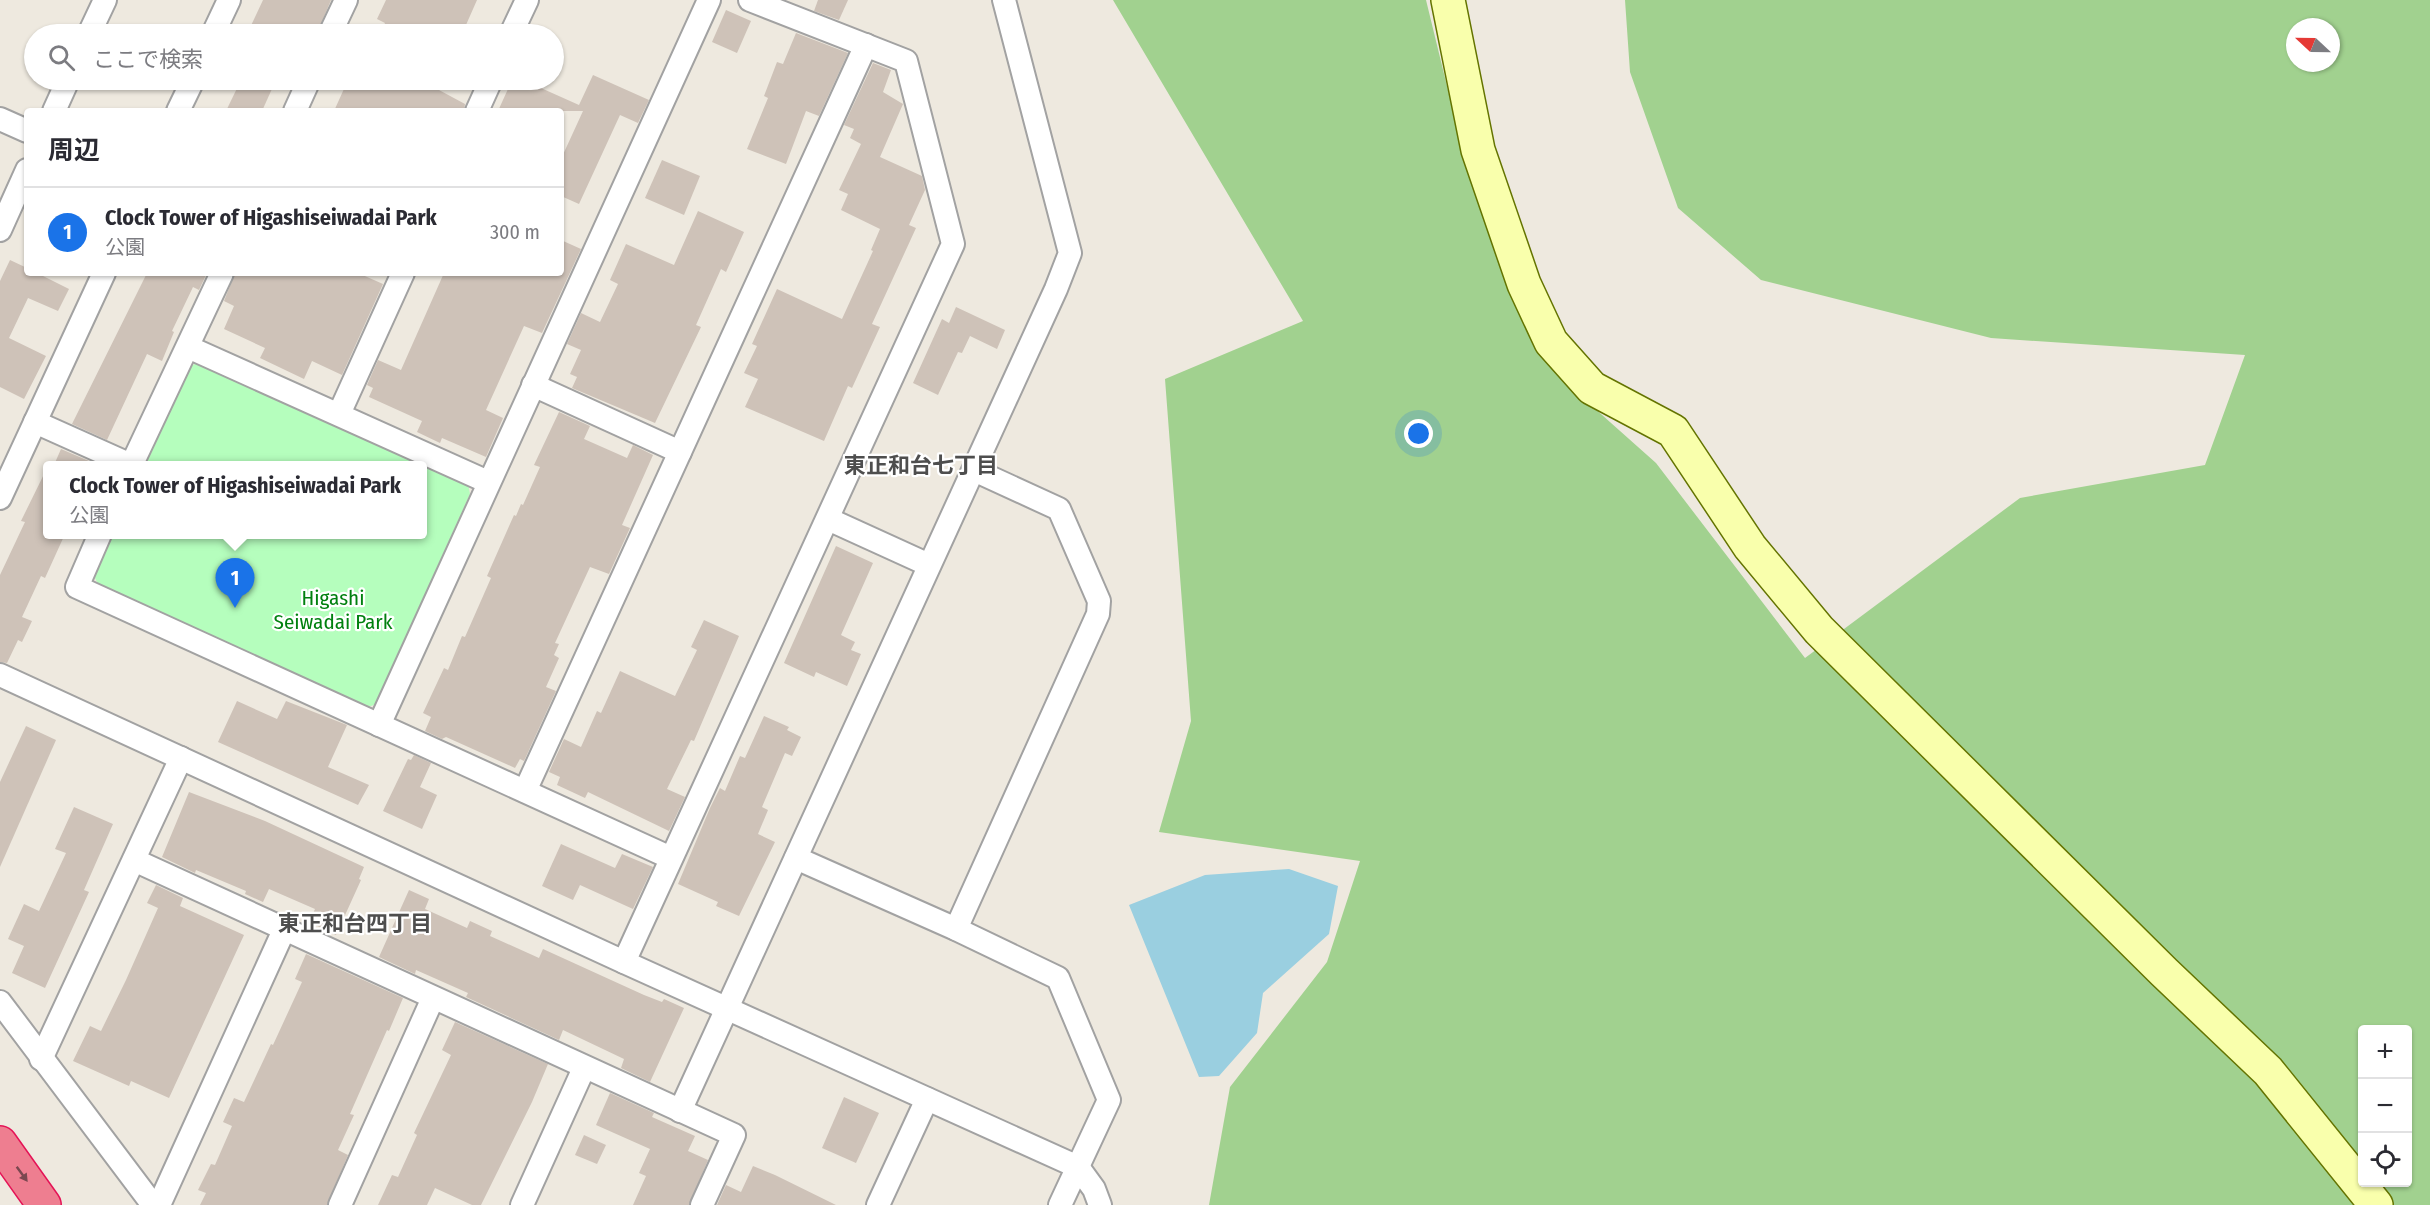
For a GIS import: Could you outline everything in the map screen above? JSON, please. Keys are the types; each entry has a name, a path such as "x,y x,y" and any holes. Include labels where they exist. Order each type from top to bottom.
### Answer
{"highway":[{"path":"0,1143 44,1205"}],"street":[{"path":"94,24 105,0"},
{"path":"218,24 229,0"},
{"path":"335,24 346,0"},
{"path":"516,24 527,0"},
{"path":"379,725 709,0"},
{"path":"624,962 953,244 906,61 750,0"},
{"path":"680,1111 974,470 1070,253 1004,0"},
{"path":"1448,0 1478,150 1524,284 1551,342 1593,388 1673,431 1750,547 1819,630 2164,972 2268,1071 2376,1205"},
{"path":"525,791 866,45"},
{"path":"55,108 63,90"},
{"path":"179,108 188,90"},
{"path":"296,108 304,90"},
{"path":"478,108 486,90"},
{"path":"0,119 24,130"},
{"path":"0,230 24,177"},
{"path":"0,498 103,276"},
{"path":"133,461 221,276"},
{"path":"339,414 402,276"},
{"path":"188,347 488,482"},
{"path":"533,385 680,452"},
{"path":"35,422 122,461"},
{"path":"956,929 1099,608 1099,601 1059,509 974,470"},
{"path":"828,519 929,565"},
{"path":"98,539 77,587 671,858"},
{"path":"0,675 624,962 1078,1167 1094,1189 1100,1205"},
{"path":"41,1059 181,758"},
{"path":"796,858 956,929 1058,978 1109,1100 1060,1205"},
{"path":"134,860 734,1135 702,1205"},
{"path":"159,1205 284,930"},
{"path":"340,1205 433,998"},
{"path":"0,1002 153,1205"},
{"path":"522,1205 584,1068"},
{"path":"879,1205 927,1099"}],"green space":[{"path":"1113,0 1426,0 1466,164 1556,374 1656,463 1805,658 2020,498 2205,465 2245,355 1991,338 1761,280 1678,208 1630,72 1625,0 2430,0 2430,1205 1209,1205 1230,1087 1327,962 1360,861 1159,832 1191,721 1165,379 1303,321"},
{"name":"Higashi Seiwadai Park","path":"199,362 417,461 145,461 189,367"},
{"name":"Higashi Seiwadai Park","path":"427,465 468,484 470,494 376,704 366,708 99,586 93,574 109,539 427,539"}],"water":[{"path":"1289,869 1338,886 1329,934 1263,993 1257,1033 1219,1076 1199,1077 1129,905 1205,875"}],"building":[{"path":"263,0 331,0 321,24 252,24"},
{"path":"386,0 477,0 466,24 385,24 377,19"},
{"path":"818,0 848,0 839,20 814,11"},
{"path":"726,10 751,21 737,53 712,42"},
{"path":"796,33 848,53 819,116 806,111 786,164 747,149 768,98 764,96 777,62 783,64"},
{"path":"873,63 891,70 883,92 903,104 880,157 922,176 925,190 909,225 916,228 872,324 880,327 852,388 848,386 824,441 745,407 758,379 744,373 757,346 752,344 777,289 842,319 873,251 871,250 880,229 841,210 848,194 839,190 861,144 850,138 854,129 844,125"},
{"path":"593,75 649,100 638,123 620,115 579,204 564,197 564,152 583,111 564,111 564,108 499,108 507,90 545,90 579,105"},
{"path":"236,90 271,90 263,108 227,108"},
{"path":"343,90 439,90 465,104 464,108 335,108"},
{"path":"662,160 700,176 684,215 645,198"},
{"path":"698,211 744,232 726,272 721,269 696,325 701,327 655,423 572,388 577,377 570,374 581,350 567,344 581,313 600,322 618,284 610,280 626,244 674,265"},
{"path":"564,241 581,249 542,333 524,326 486,410 503,418 486,457 442,438 440,443 417,432 422,421 369,397 373,388 367,385 378,360 401,370 443,276 564,276"},
{"path":"10,260 24,267 24,276 43,276 69,289 58,311 28,298 9,338 46,356 24,399 0,387 0,281"},
{"path":"146,276 206,276 199,290 193,287 172,331 174,332 162,361 147,354 107,440 72,424"},
{"path":"234,276 365,276 383,284 342,375 312,361 304,379 260,358 265,348 224,329 234,306 224,301"},
{"path":"956,307 1005,330 997,349 970,336 962,353 958,352 938,395 913,383 942,319 949,323"},
{"path":"559,412 590,426 584,439 627,458 633,445 653,455 622,525 630,528 609,574 590,567 555,643 559,644 554,655 559,658 546,687 556,691 524,761 520,759 515,768 446,737 442,739 425,731 431,717 423,713 444,668 448,670 462,636 465,637 491,578 487,576 514,515 516,516 521,504 523,505 540,467 534,465"},
{"path":"61,449 89,461 56,461"},
{"path":"43,476 43,539 63,539 45,578 41,576 22,617 32,621 22,642 18,640 7,663 0,662 0,575 25,522 21,521"},
{"path":"836,546 873,563 841,635 855,642 851,650 861,654 847,686 816,672 814,677 784,663"},
{"path":"704,620 739,636 694,741 691,740 667,789 685,797 669,831 588,792 585,798 557,785 560,777 549,772 564,739 581,747 597,711 601,713 620,671 675,696 697,650 691,647"},
{"path":"237,701 277,719 286,701 347,725 328,767 369,785 358,805 218,742"},
{"path":"764,716 789,727 787,730 801,737 792,756 785,753 762,807 768,810 758,834 775,842 739,916 716,906 718,902 678,884 720,788 725,791 740,756 745,758"},
{"path":"26,726 56,740 0,867 0,782"},
{"path":"414,755 431,763 420,787 437,795 422,829 383,811 408,759 411,760"},
{"path":"189,792 265,821 364,867 359,879 361,880 336,935 309,922 315,909 269,889 263,902 245,894 246,891 196,870 195,873 162,857"},
{"path":"74,807 113,824 84,890 89,892 45,988 12,973 24,946 8,939 24,904 39,911 66,853 55,849"},
{"path":"561,844 615,868 622,854 653,867 633,909 580,885 573,900 542,886"},
{"path":"156,885 183,898 180,906 244,935 169,1098 131,1081 129,1086 73,1061 90,1026 101,1031 126,980 158,908 147,903"},
{"path":"409,890 429,899 425,909 467,928 470,921 492,931 490,936 539,958 543,949 644,995 662,1002 664,999 684,1008 650,1082 621,1068 624,1059 563,1030 559,1040 466,997 468,993 416,970 415,974 379,957"},
{"path":"306,954 403,998 350,1114 354,1115 338,1150 348,1155 327,1205 200,1205 206,1193 198,1190 211,1164 215,1165 232,1126 223,1122 234,1098 244,1102 271,1044 273,1045 302,982 295,979"},
{"path":"455,1022 548,1064 532,1102 481,1205 472,1205 435,1188 427,1205 378,1205 392,1175 398,1177 417,1135 414,1133 451,1055 442,1050"},
{"path":"610,1093 654,1113 652,1117 695,1136 688,1151 708,1160 689,1205 633,1205 646,1176 639,1173 650,1149 596,1125"},
{"path":"844,1097 879,1113 856,1163 822,1148"},
{"path":"584,1135 606,1145 597,1164 575,1155"},
{"path":"753,1166 836,1205 717,1205 726,1185 741,1192"}],"place":[{"name":"Clock Tower of Higashiseiwadai Park","path":"235,608"}],"district":[{"name":"東正和台七丁目","path":"921,465"},
{"name":"東正和台四丁目","path":"355,923"}]}
